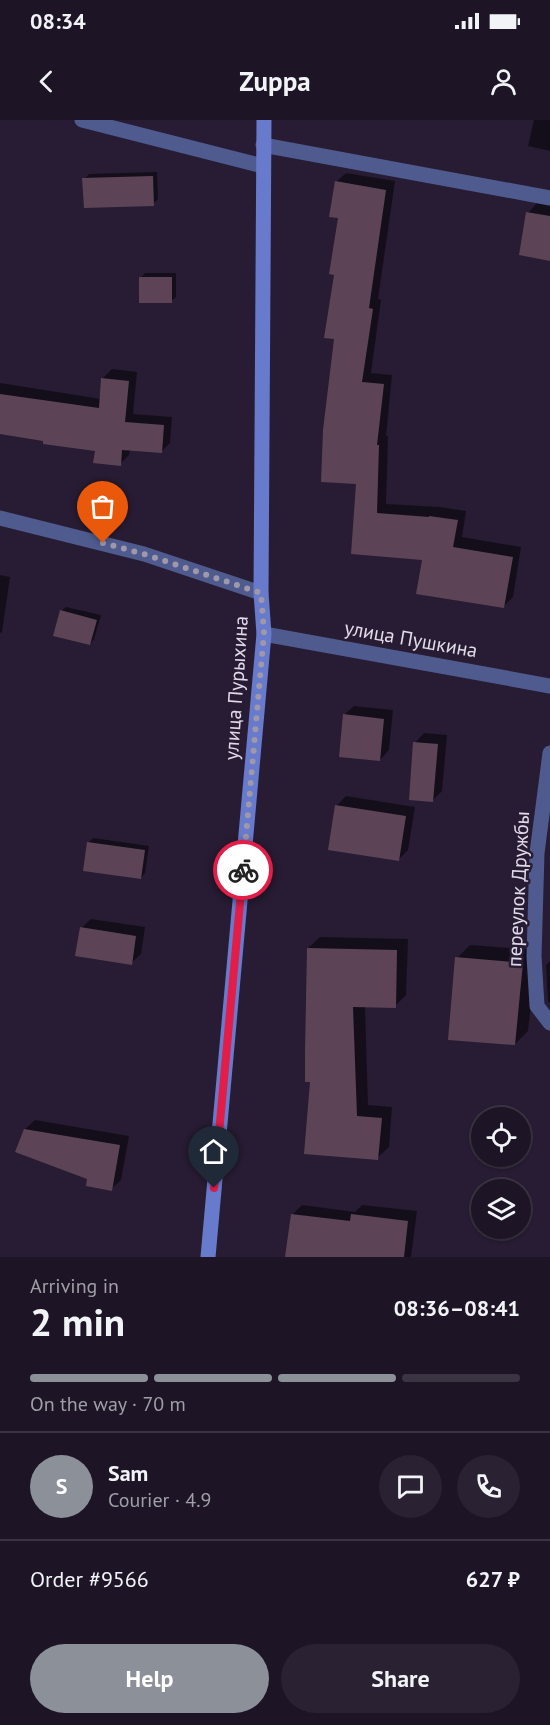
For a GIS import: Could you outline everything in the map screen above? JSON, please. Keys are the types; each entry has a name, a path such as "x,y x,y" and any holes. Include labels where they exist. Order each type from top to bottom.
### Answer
{"street":[{"path":"82,120 263,166"},
{"name":"улица Пурыхина","path":"208,1257 264,633 261,593 264,120"},
{"path":"263,145 550,198"},
{"path":"0,518 144,554 261,593"},
{"name":"улица Пушкина","path":"264,633 550,686"},
{"name":"переулок Дружбы","path":"550,753 537,852 534,956 537,1006 550,1023"}],"building":[{"path":"153,176 154,206 84,208 82,178"},
{"path":"335,181 386,190 369,308 373,309 362,382 384,384 377,445 379,445 377,513 458,520 453,547 513,557 504,608 416,594 422,560 351,554 356,484 321,482 323,430 334,339 324,338 334,275 329,274 338,218 329,217"},
{"path":"526,212 550,216 550,261 519,255"},
{"path":"139,277 172,277 172,303 139,303"},
{"path":"101,378 129,381 125,422 164,425 162,453 122,450 121,466 93,463 95,451 43,444 43,441 0,434 0,394 99,408"},
{"path":"60,610 97,620 90,645 53,636"},
{"path":"343,714 384,719 380,761 339,757"},
{"path":"413,742 438,744 433,802 409,800"},
{"path":"335,805 406,816 399,861 328,850"},
{"path":"87,842 145,850 141,879 83,871"},
{"path":"80,927 136,936 132,965 75,956"},
{"path":"307,948 397,950 396,1008 353,1007 357,1116 382,1118 378,1160 304,1154 310,1082 305,1082"},
{"path":"455,957 523,963 515,1045 448,1040"},
{"path":"24,1129 120,1145 112,1191 86,1186 87,1179 15,1152"},
{"path":"291,1214 350,1221 351,1214 408,1221 404,1257 285,1257"}],"way so far":[{"path":"103,543 144,554 261,593 264,633 243,870"}],"route":[{"path":"214,1188 243,870"}]}
